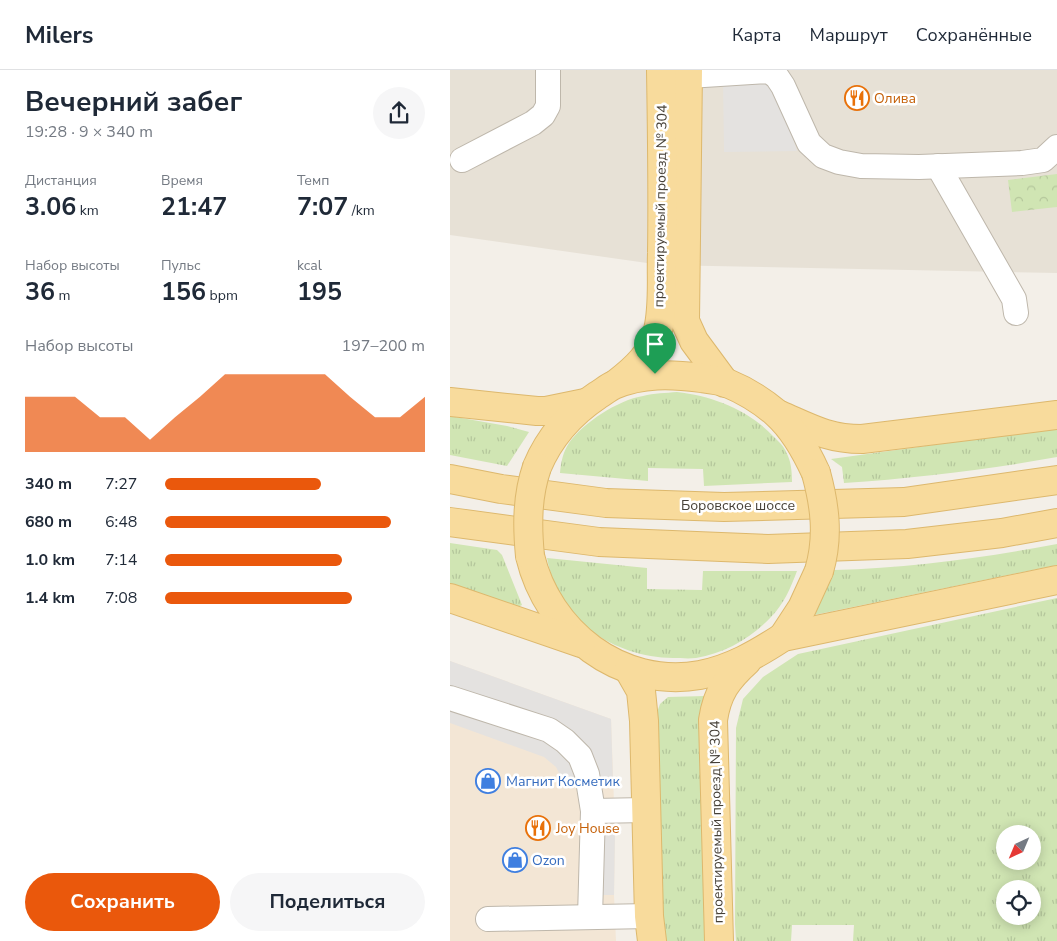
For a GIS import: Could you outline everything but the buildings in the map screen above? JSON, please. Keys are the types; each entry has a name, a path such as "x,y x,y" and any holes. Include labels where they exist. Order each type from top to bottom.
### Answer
{"main road":[{"name":"проектируемый проезд № 304","path":"614,385 634,370 644,359 658,330 661,301 662,229 661,70"},
{"name":"проектируемый проезд № 304","path":"688,73 685,321 694,341 725,382"},
{"path":"1057,414 847,440 825,434 777,414 747,393 725,382 674,374 655,374 614,385 585,404 564,423 547,446 537,466 527,516 530,556 537,580 545,599 564,625 586,645 613,662 629,670 659,676 684,677 715,671 752,657 783,637 1057,580"},
{"path":"450,402 537,411 585,404"},
{"path":"777,414 796,436 816,473 823,502 826,528 826,540 819,570 802,608 783,637"},
{"name":"Боровское шоссе","path":"450,479 501,489 606,503 724,507 904,502 1057,480"},
{"path":"450,522 599,542 768,548 907,544 1002,533 1057,523"},
{"path":"450,598 586,645"},
{"name":"проектируемый проезд № 304","path":"718,941 713,720 722,689 752,657"},
{"path":"629,670 641,691 646,740 650,928"}],"lane":[{"path":"462,160 543,116 548,106 548,70"},
{"path":"786,70 789,97"},
{"path":"688,73 769,71 777,77 789,97 809,143 823,156 840,162 861,166 938,166 1034,162 1043,160 1057,147"},
{"path":"938,166 1014,299 1016,313"},
{"path":"450,698 549,730 565,741 580,756 587,774 593,811 590,918"},
{"path":"593,811 646,810"},
{"path":"488,919 590,918 650,928"}],"shaded area":[{"path":"450,70 1057,70 1057,273 661,265 450,235"},
{"path":"775,82 797,151 724,152 723,83"},
{"path":"450,661 611,719 616,941 450,941"},
{"path":"450,661 611,719 613,783 567,788 556,767 544,757 450,723"},
{"path":"597,831 615,831 614,895 597,895"}],"green space":[{"path":"1057,174 1057,207 1012,212 1008,180"},
{"path":"677,392 704,397 730,406 764,427 781,444 788,455 792,482 704,486 703,469 648,468 648,481 560,473 565,450 569,443 592,420 612,407 633,398 651,394"},
{"path":"450,416 507,426 529,432 507,466 450,455"},
{"path":"1057,428 1057,457 977,470 844,483 842,467 831,459"},
{"path":"450,543 497,550 502,555 522,605 518,607 450,584"},
{"path":"1057,544 1057,565 814,615 834,570 946,561 1002,554"},
{"path":"547,558 647,568 647,589 702,590 703,571 797,571 780,607 755,632 737,644 707,656 673,658 651,656 630,651 592,631 576,617 563,600 553,580"},
{"path":"1057,598 1057,941 853,941 854,925 792,925 791,941 736,941 736,728 743,699 763,677 798,654"},
{"path":"705,696 708,941 663,941 655,718 660,704 668,697"}],"place":[{"name":"Олива","path":"857,98"},
{"name":"Магнит Косметик","path":"488,781"},
{"name":"Joy House","path":"538,828"},
{"name":"Ozon","path":"515,860"}],"route":[{"path":"655,374 674,374 725,382 747,393 777,414 796,436 806,452 816,473 823,502 826,540 819,570 802,608 783,637 752,657 701,675 673,677 629,670 586,645 564,625 545,599 533,569 528,543 527,516 537,466 547,446 564,423 585,404 614,385 655,374"}]}
